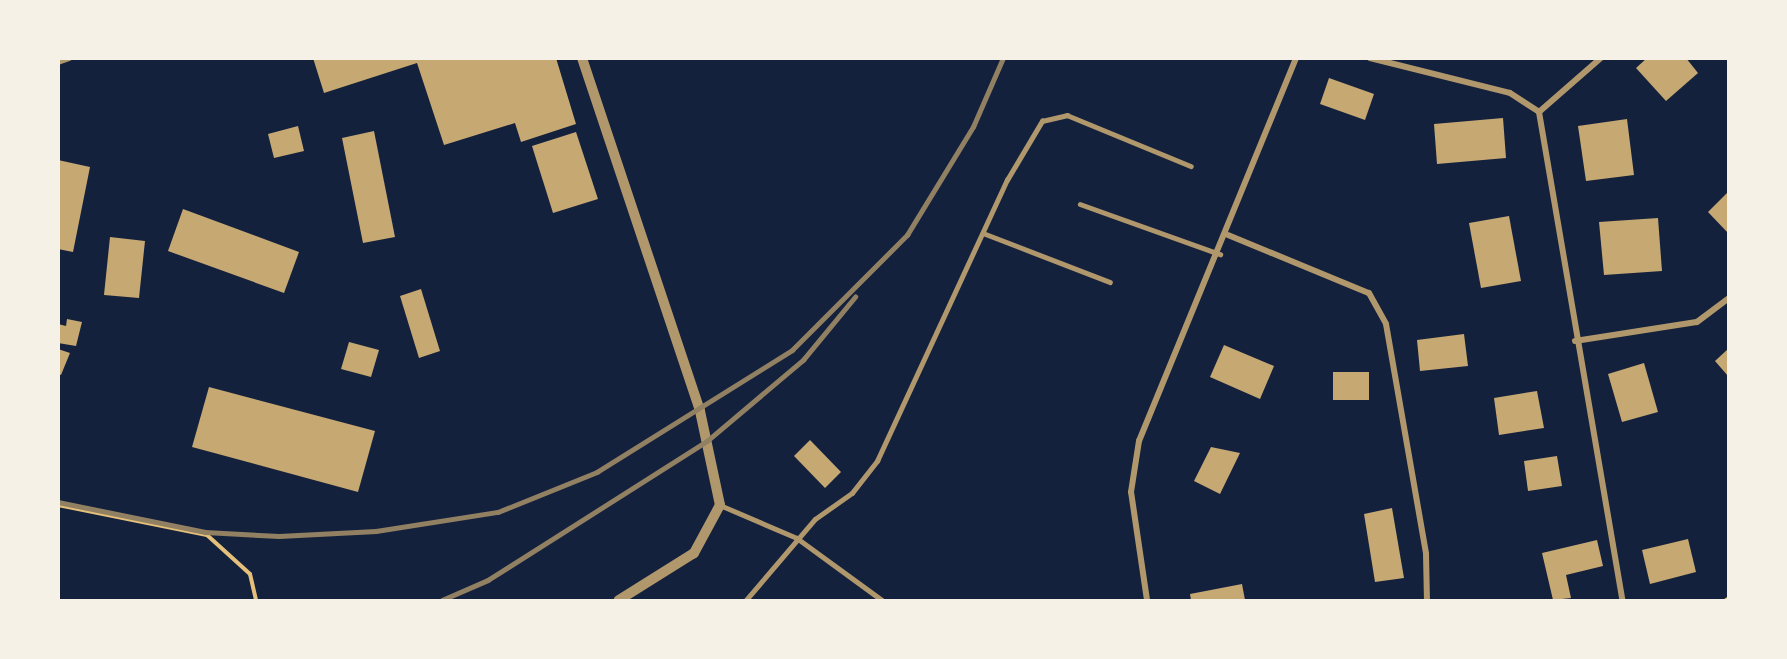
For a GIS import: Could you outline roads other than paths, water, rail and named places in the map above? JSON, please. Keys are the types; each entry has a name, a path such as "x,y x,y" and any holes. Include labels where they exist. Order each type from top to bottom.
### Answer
{"street":[{"path":"58,62 69,58"},
{"path":"582,58 700,411 720,505 694,553 619,600"},
{"path":"1147,600 1131,492 1139,441 1228,235 1296,58"},
{"path":"1370,58 1510,93 1539,112 1575,341 1622,600"},
{"path":"1539,112 1601,58"},
{"path":"1228,235 1369,293 1386,324 1426,554 1427,600"},
{"path":"1575,341 1697,322 1728,299"}],"lane":[{"path":"746,600 797,538 852,493 877,461 983,233 1030,138 1051,114 1067,115 1191,166"},
{"path":"1080,204 1220,254"},
{"path":"983,233 1110,282"},
{"path":"720,505 797,538 882,600"}],"railway":[{"path":"58,502 205,532 279,536 376,531 498,512 597,472 792,350 907,235 973,127 1003,58"},
{"path":"442,600 488,580 707,441 803,360 855,297"}]}
